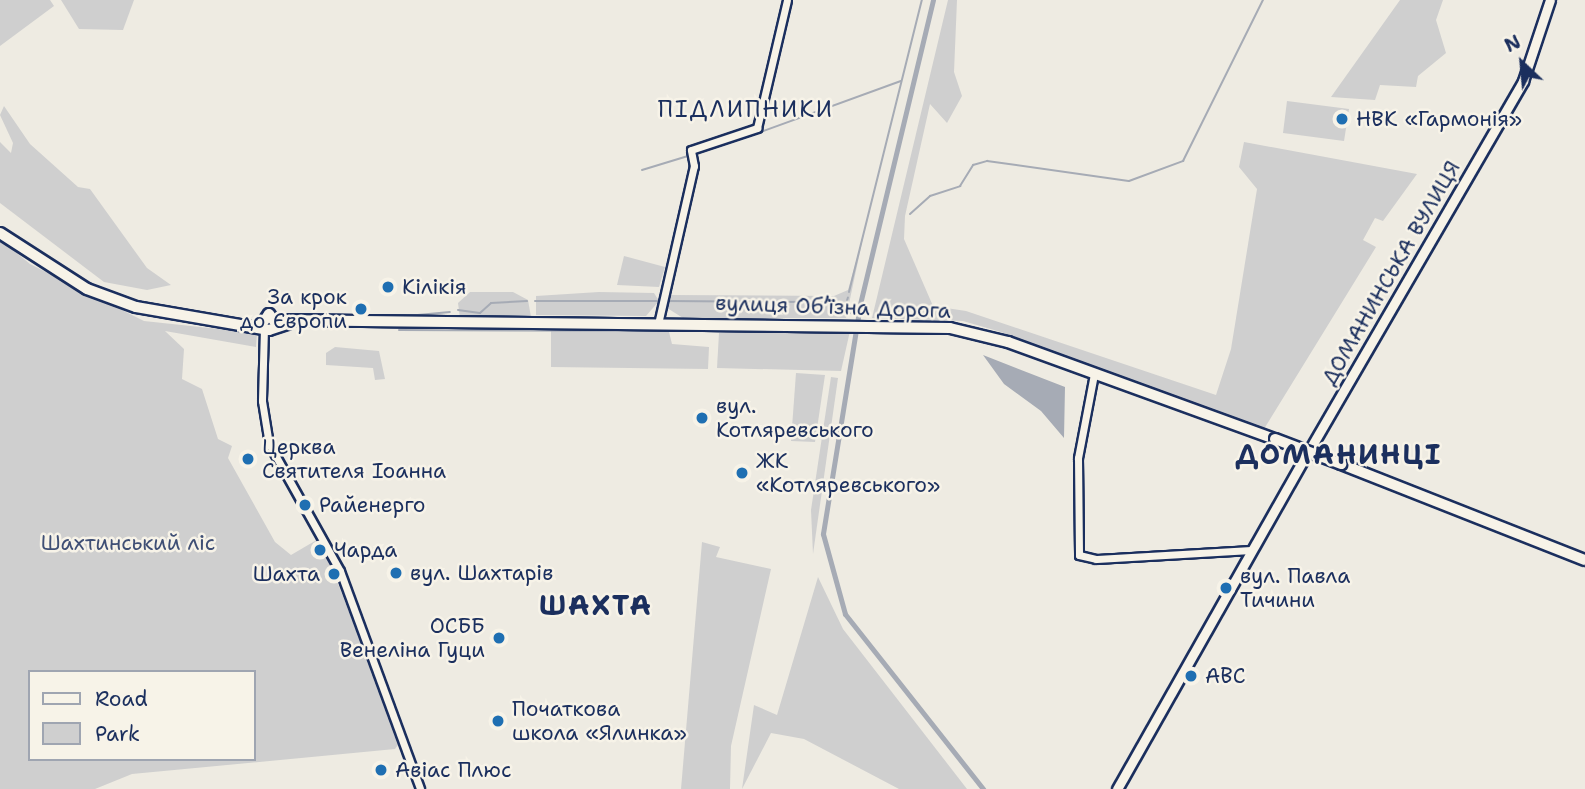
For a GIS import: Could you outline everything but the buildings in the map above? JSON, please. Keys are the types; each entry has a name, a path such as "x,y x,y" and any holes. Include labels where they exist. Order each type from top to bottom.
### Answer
{"highway":[{"name":"вулиця Обʼїзна Дорога","path":"0,233 108,298 172,316 269,326 291,323 842,324 970,331 1275,439 1585,560"}],"main road":[{"name":"ДОМАНИНСЬКА ВУЛИЦЯ","path":"1117,789 1308,451 1523,81 1550,0"}],"street":[{"path":"658,324 694,166 691,150 757,128 787,0"},
{"path":"269,326 262,401 269,444 340,571 408,747 420,789"},
{"path":"1094,374 1078,458 1079,555 1096,559 1252,550"}],"green space":[{"path":"0,0 50,0 54,6 0,46"},
{"path":"61,0 134,0 123,30 79,29"},
{"path":"948,0 957,0 954,72 962,96 947,123 930,104 905,216 904,239 933,306 966,311 1216,395 1231,349 1257,189 1239,167 1244,142 1417,174 1383,221 1375,218 1363,240 1376,247 1264,429 1001,332 963,321 872,318"},
{"path":"1400,0 1443,0 1436,20 1446,53 1418,76 1416,87 1380,85 1375,100 1331,97"},
{"path":"1287,101 1349,109 1344,141 1283,133"},
{"path":"4,106 30,144 78,187 90,189 147,268 171,285 147,290 104,282 0,203 0,142 11,153 13,143 0,115"},
{"path":"864,233 846,318 683,318 664,306 668,295 834,296 848,290"},
{"name":"Шахтинський ліс","path":"0,239 30,264 144,321 257,333 256,347 165,331 184,349 182,379 202,389 218,439 232,446 228,458 275,542 291,555 320,538 400,742 395,749 132,774 95,789 0,789"},
{"path":"624,256 665,267 659,287 617,285"},
{"path":"470,292 513,292 528,300 531,317 460,318 458,303"},
{"path":"599,292 654,293 659,301 646,316 536,315 536,296"},
{"path":"551,331 669,332 672,344 709,347 708,369 551,367"},
{"path":"850,331 841,371 717,368 719,333"},
{"path":"335,347 379,351 385,379 375,380 373,368 326,365 326,353"},
{"path":"796,373 825,375 815,442 791,441"},
{"path":"831,377 838,378 813,554 811,510"},
{"path":"702,542 720,547 716,557 771,569 731,746 730,789 681,789"},
{"path":"818,577 843,629 967,789 899,789 804,739 771,733 742,789 754,705 777,715"}],"shaded area":[{"path":"983,355 1065,387 1064,438 1041,411 1004,384"}],"waterway":[{"path":"849,292 922,0"},
{"path":"933,0 860,305 823,534 845,614 983,789"},
{"path":"910,214 930,196 960,186 973,165 987,161 1129,181 1183,161 1263,0"},
{"path":"758,133 901,81"},
{"path":"697,152 750,135"},
{"path":"642,170 688,156"},
{"path":"845,307 848,297"},
{"path":"458,310 480,313 491,303 527,301"},
{"path":"535,301 657,301"},
{"path":"667,301 822,302 858,316"},
{"path":"407,316 450,312"},
{"path":"399,330 710,331"},
{"path":"719,331 730,331"}],"place":[{"name":"НВК «Гармонія»","path":"1342,119"},
{"name":"Кілікія","path":"388,287"},
{"name":"За крок до Європи","path":"361,309"},
{"name":"вул. Котляревського","path":"702,418"},
{"name":"Церква Святителя Іоанна","path":"248,459"},
{"name":"ЖК «Котляревського»","path":"742,473"},
{"name":"Райенерго","path":"305,505"},
{"name":"Чарда","path":"320,550"},
{"name":"вул. Шахтарів","path":"396,573"},
{"name":"Шахта","path":"334,574"},
{"name":"вул. Павла Тичини","path":"1226,588"},
{"name":"ОСББ Венеліна Гуци","path":"499,638"},
{"name":"ABC","path":"1191,676"},
{"name":"Початкова школа «Ялинка»","path":"498,721"},
{"name":"Авіас Плюс","path":"381,770"}],"district":[{"name":"ПІДЛИПНИКИ","path":"746,109"},
{"name":"ДОМАНИНЦІ","path":"1339,454"},
{"name":"ШАХТА","path":"596,605"}]}
